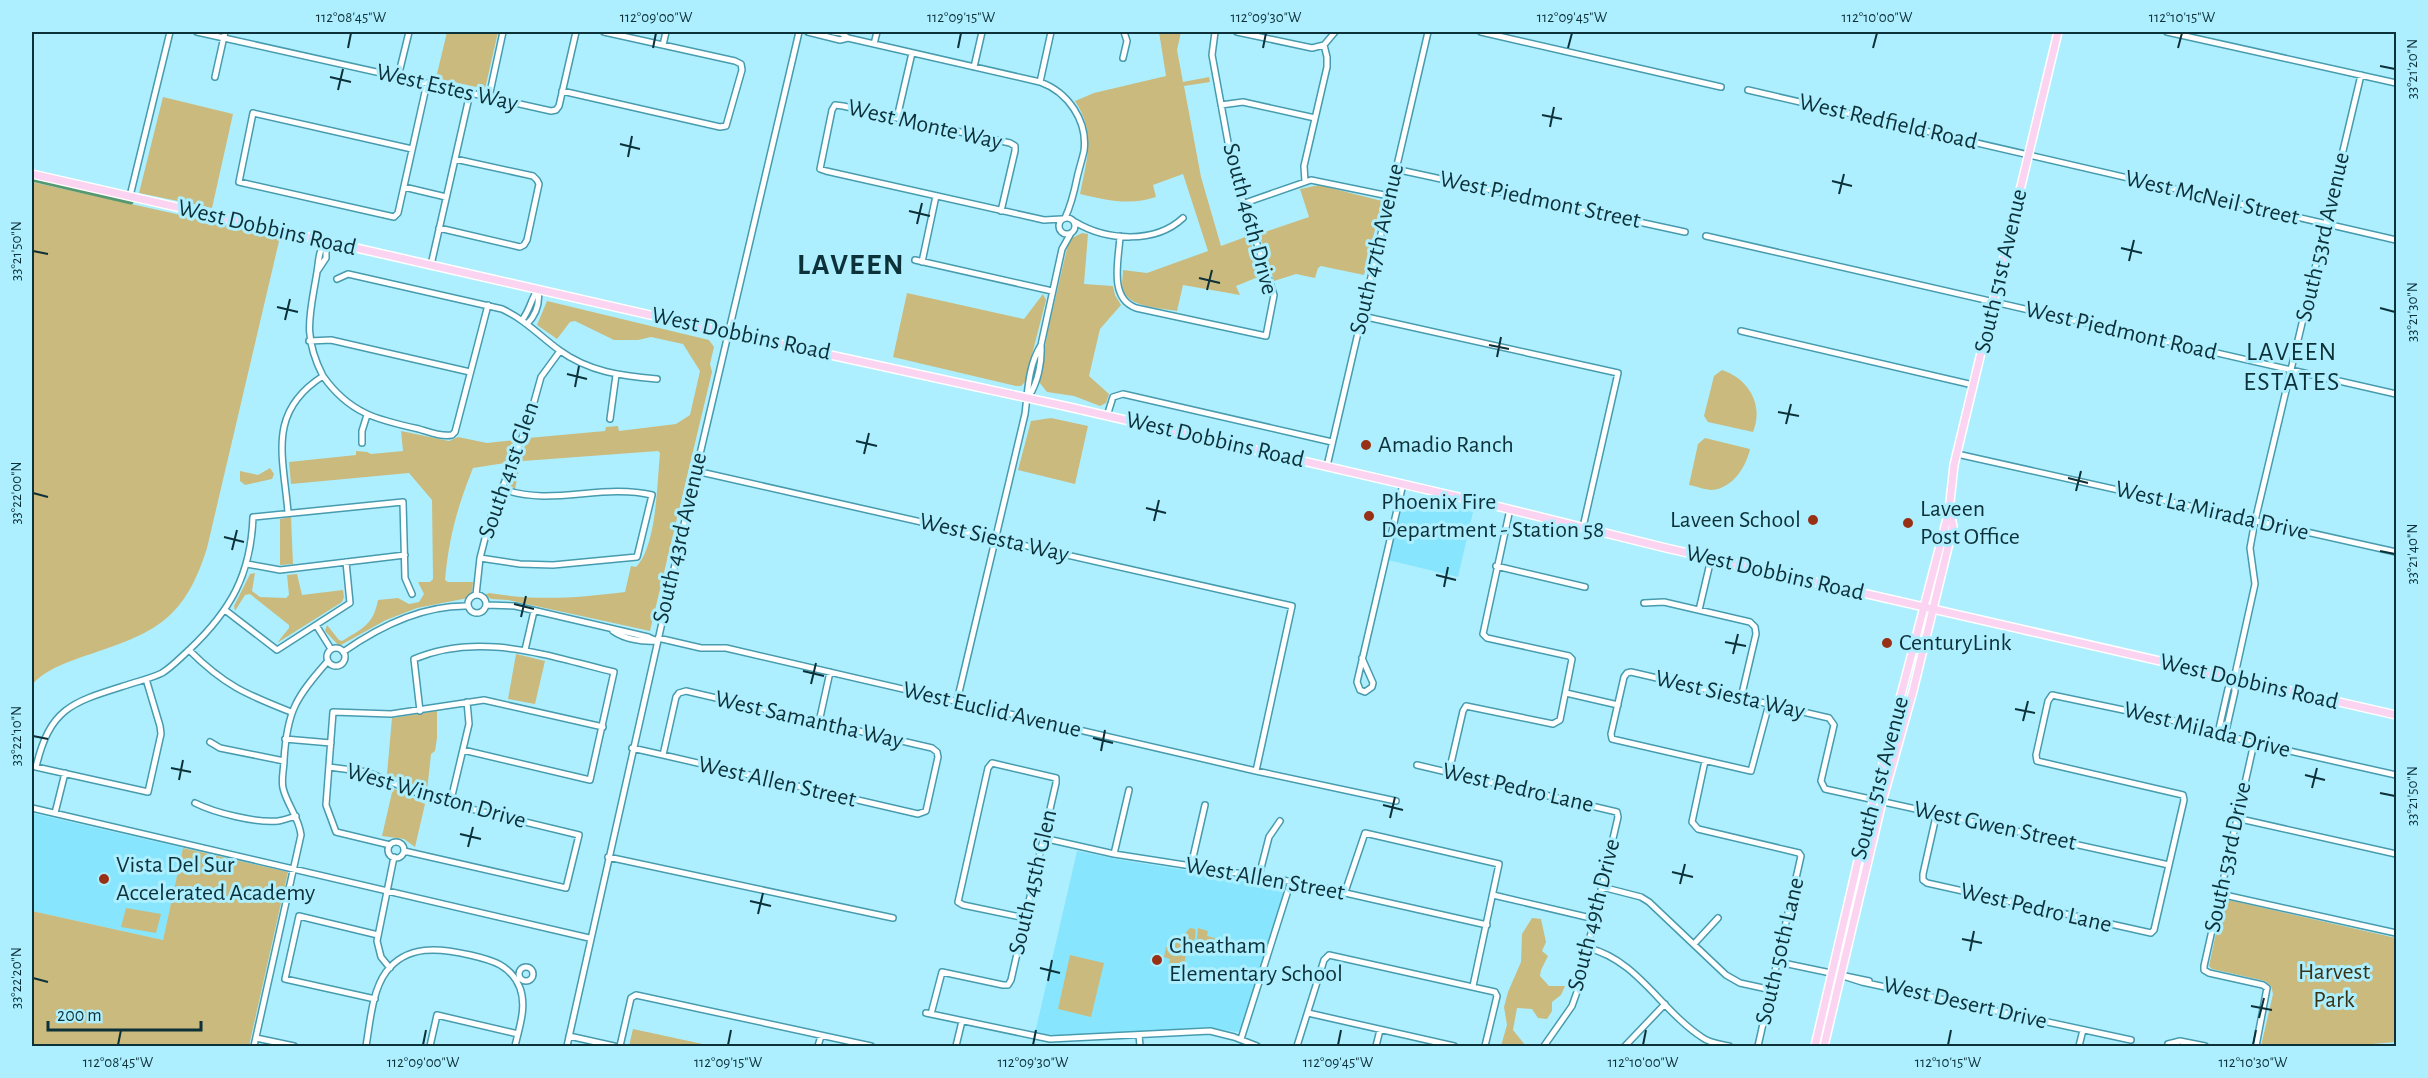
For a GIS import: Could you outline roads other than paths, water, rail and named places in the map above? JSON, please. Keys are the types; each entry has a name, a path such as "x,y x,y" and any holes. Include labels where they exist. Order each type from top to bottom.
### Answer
{"main road":[{"name":"South 51st Avenue","path":"1815,1047 1873,800 1949,511 1957,454 2058,32"},
{"name":"West Dobbins Road","path":"32,174 1327,466 1711,559 2397,715"},
{"name":"South 51st Avenue","path":"1824,1047 1882,802 1953,526 1949,511"},
{"path":"1899,741 1898,732 1905,705 1902,696"}],"street":[{"path":"130,196 170,32"},
{"name":"West Estes Way","path":"197,32 225,35 551,111 556,111 562,91"},
{"path":"398,76 409,32"},
{"path":"489,97 503,32"},
{"path":"576,32 562,91 720,127 726,126 742,70 741,64 604,32"},
{"path":"663,45 666,32"},
{"name":"South 43rd Avenue","path":"567,1047 632,748 799,32"},
{"path":"808,32 840,40 848,38"},
{"path":"832,32 841,33 848,38 1040,82 1058,91 1067,99 1076,113 1084,136 1084,150 1072,205 1074,221 1072,233 1062,249 1041,345 1034,355 1027,387 1028,398 957,701"},
{"path":"874,44 877,32"},
{"path":"974,67 982,32"},
{"path":"1040,82 1051,32"},
{"path":"1123,58 1127,41 1124,32"},
{"name":"South 46th Drive","path":"1120,236 1117,285 1125,302 1136,308 1266,336 1274,295 1242,204 1212,55 1215,32"},
{"path":"1237,32 1307,48 1324,45 1335,32"},
{"name":"South 47th Avenue","path":"1327,466 1428,32"},
{"path":"1480,32 1721,87"},
{"path":"2167,32 2397,83"},
{"path":"215,77 225,35"},
{"path":"1305,182 1304,170 1327,67 1324,45"},
{"path":"897,118 912,53"},
{"name":"South 53rd Avenue","path":"2225,735 2235,691 2234,679 2254,591 2250,548 2255,521 2361,75"},
{"path":"412,149 253,113 239,182 394,217 398,213 427,83"},
{"name":"West Redfield Road","path":"1748,90 2029,154"},
{"path":"431,265 470,93"},
{"path":"1221,105 1243,102 1315,118"},
{"name":"West Monte Way","path":"936,196 820,169 835,105 1010,143 1015,146 1001,211"},
{"name":"West McNeil Street","path":"2029,154 2397,240"},
{"path":"440,228 520,247 524,245 539,184 533,177 455,159"},
{"name":"West Piedmont Street","path":"1395,169 1685,232"},
{"path":"1242,204 1305,182 1318,181 1389,196"},
{"path":"404,187 446,197"},
{"path":"922,262 936,196 1044,220 1074,221 1090,230 1120,236 1166,231 1183,218"},
{"path":"1062,249 1060,229 1072,205"},
{"path":"1044,220 1065,234 1090,230"},
{"name":"West Piedmont Road","path":"1706,236 2397,394"},
{"path":"326,241 320,249 310,306 309,341 323,376 339,397 379,420 452,435 455,432 488,305"},
{"path":"915,260 1052,291"},
{"path":"337,279 348,274 488,305 508,312 525,322 560,351 592,368 616,375 657,379"},
{"path":"525,322 532,319 537,307 538,289"},
{"path":"1362,316 1618,373 1583,527"},
{"path":"1741,331 1973,386"},
{"path":"309,341 331,340 471,372"},
{"name":"South 41st Glen","path":"476,596 480,558 490,519 529,420 541,377 560,351"},
{"path":"610,419 616,375"},
{"path":"288,512 282,450 284,425 291,407 301,392 323,376"},
{"path":"1107,416 1113,397 1124,394 1332,442"},
{"path":"362,443 362,431 367,415"},
{"name":"West La Mirada Drive","path":"1957,454 2397,552"},
{"name":"West Siesta Way","path":"696,471 1293,606 1256,771"},
{"path":"1362,658 1373,683 1372,687 1365,692 1360,690 1357,682 1362,658 1403,484"},
{"path":"480,558 520,564 553,564 637,557 652,495 634,491 607,491 543,497 520,496 502,489"},
{"path":"146,679 161,734 148,792 36,767 44,737 53,722 68,708 88,697 146,679 168,669 211,629 236,592 247,564 253,517 403,502 405,578 412,594"},
{"path":"1449,772 1466,706 1557,724 1560,720 1572,659 1569,656 1487,638 1483,634 1510,509"},
{"path":"247,564 280,570 405,555"},
{"path":"1700,610 1711,559"},
{"path":"225,610 277,650 350,603 346,562"},
{"path":"1496,566 1585,587"},
{"path":"468,606 469,600 476,596 483,598 486,605"},
{"path":"1644,603 1664,602 1750,622 1755,627 1756,634 1741,698"},
{"name":"West Euclid Avenue","path":"328,661 335,666 341,664 344,660 344,652 381,628 408,616 435,609 468,606 478,613 486,605 515,606 612,630 619,635 646,642 657,640 701,648 726,648 1256,771 1396,801"},
{"path":"525,650 534,611"},
{"path":"316,626 331,650"},
{"path":"420,711 414,659 456,647 503,647 525,650 614,672 590,780 463,750"},
{"path":"254,1047 301,835 296,816 282,784 285,739 291,712 308,684 328,661 328,654 331,650 336,648 344,652"},
{"path":"189,650 215,674 240,691 291,712"},
{"path":"819,722 830,672"},
{"name":"West Siesta Way","path":"1618,705 1624,677 1627,673 1833,720 1834,725 1822,785"},
{"name":"South 53rd Avenue","path":"2218,733 2228,689 2234,679"},
{"name":"West Samantha Way","path":"663,755 676,697 686,691 932,748 937,752 938,758 926,811 922,814"},
{"path":"1566,693 1618,705 1611,734 1612,739 1751,771 1769,704"},
{"name":"West Milada Drive","path":"2169,865 2184,800 2183,795 2043,764 2037,760 2036,755 2048,701 2052,695 2171,720 2254,743 2397,775"},
{"path":"394,857 399,857 404,851 400,843 393,842 390,845 336,832 326,805 333,712 368,714 420,711 484,700 603,727"},
{"path":"450,804 469,724 467,702"},
{"name":"West Winston Drive","path":"285,739 331,743"},
{"path":"210,742 220,748 284,761"},
{"name":"South 53rd Drive","path":"2254,743 2204,970 2263,985 2266,988 2268,992 2256,1047"},
{"name":"West Allen Street","path":"632,748 922,814"},
{"name":"South 50th Lane","path":"1706,761 1692,822 1694,826 1698,829 1799,853 1802,856 1758,1047"},
{"name":"South 45th Glen","path":"962,1021 929,1014 942,972 1008,985 1025,918 1056,778 992,764 988,768 958,902 1025,918"},
{"name":"West Pedro Lane","path":"1418,765 1617,812"},
{"name":"West Winston Drive","path":"329,767 367,772 450,804 579,835 566,888 404,851"},
{"path":"55,813 65,773"},
{"name":"West Gwen Street","path":"1822,785 1826,789 1873,800 1937,812 2169,865"},
{"path":"1114,854 1129,790"},
{"path":"195,803 204,808 257,820 279,821 296,816"},
{"path":"1191,866 1205,805"},
{"path":"32,808 590,938"},
{"name":"South 49th Drive","path":"1544,1047 1575,997 1595,919 1618,817 1617,812"},
{"name":"West Pedro Lane","path":"1937,812 1923,880 1938,886 2151,933 2154,930 2169,865"},
{"path":"2236,818 2397,854"},
{"path":"1259,876 1269,837 1280,821"},
{"path":"1345,892 1365,833 1499,864 1473,986"},
{"name":"West Allen Street","path":"1043,838 1114,854 1291,881 1487,925"},
{"path":"390,845 389,852 394,857"},
{"path":"390,968 379,953 378,935 394,857"},
{"path":"608,857 893,918"},
{"path":"1241,1039 1291,881"},
{"path":"1602,887 1641,897 1733,980 1772,990"},
{"path":"2220,894 2397,933"},
{"path":"1493,895 1595,919"},
{"path":"375,999 285,979 299,916 378,935"},
{"path":"1694,944 1718,918"},
{"path":"1588,948 1607,953 1617,959 1701,1037 1729,1047"},
{"path":"366,1047 375,999 379,986 390,968 408,955 426,949 441,949 497,963 518,979 523,1004 515,1047"},
{"path":"1298,1047 1324,960 1329,955 1495,992 1497,996 1485,1047"},
{"name":"West Desert Drive","path":"1778,962 2131,1040"},
{"path":"620,1047 631,998 634,995 872,1047"},
{"path":"1625,1047 1665,1004"},
{"path":"1308,1013 1453,1046"},
{"path":"430,1047 437,1015 518,1034"},
{"path":"956,1047 962,1021 1037,1038 1065,1040 1210,1032 1241,1039 1257,1047"},
{"path":"1376,1047 1380,1030"},
{"path":"2079,1047 2083,1030"},
{"path":"1139,1035 1140,1047"},
{"path":"569,1036 614,1047"},
{"path":"818,1047 821,1036"},
{"path":"256,1038 294,1047"},
{"path":"1036,1046 1037,1038"},
{"path":"2168,1044 2180,1041 2205,1047"}],"waterway":[{"path":"32,179 131,202"}],"place":[{"name":"Amadio Ranch","path":"1366,445"},
{"name":"Phoenix Fire Department - Station 58","path":"1369,516"},
{"name":"Laveen School","path":"1813,520"},
{"name":"Laveen Post Office","path":"1908,523"},
{"name":"CenturyLink","path":"1887,643"},
{"name":"Vista Del Sur Accelerated Academy","path":"104,879"},
{"name":"Cheatham Elementary School","path":"1157,960"}],"district":[{"name":"LAVEEN","path":"851,265"},
{"name":"LAVEEN ESTATES","path":"2292,367"}],"park label":[{"name":"Harvest Park","path":"2334,986"}]}
